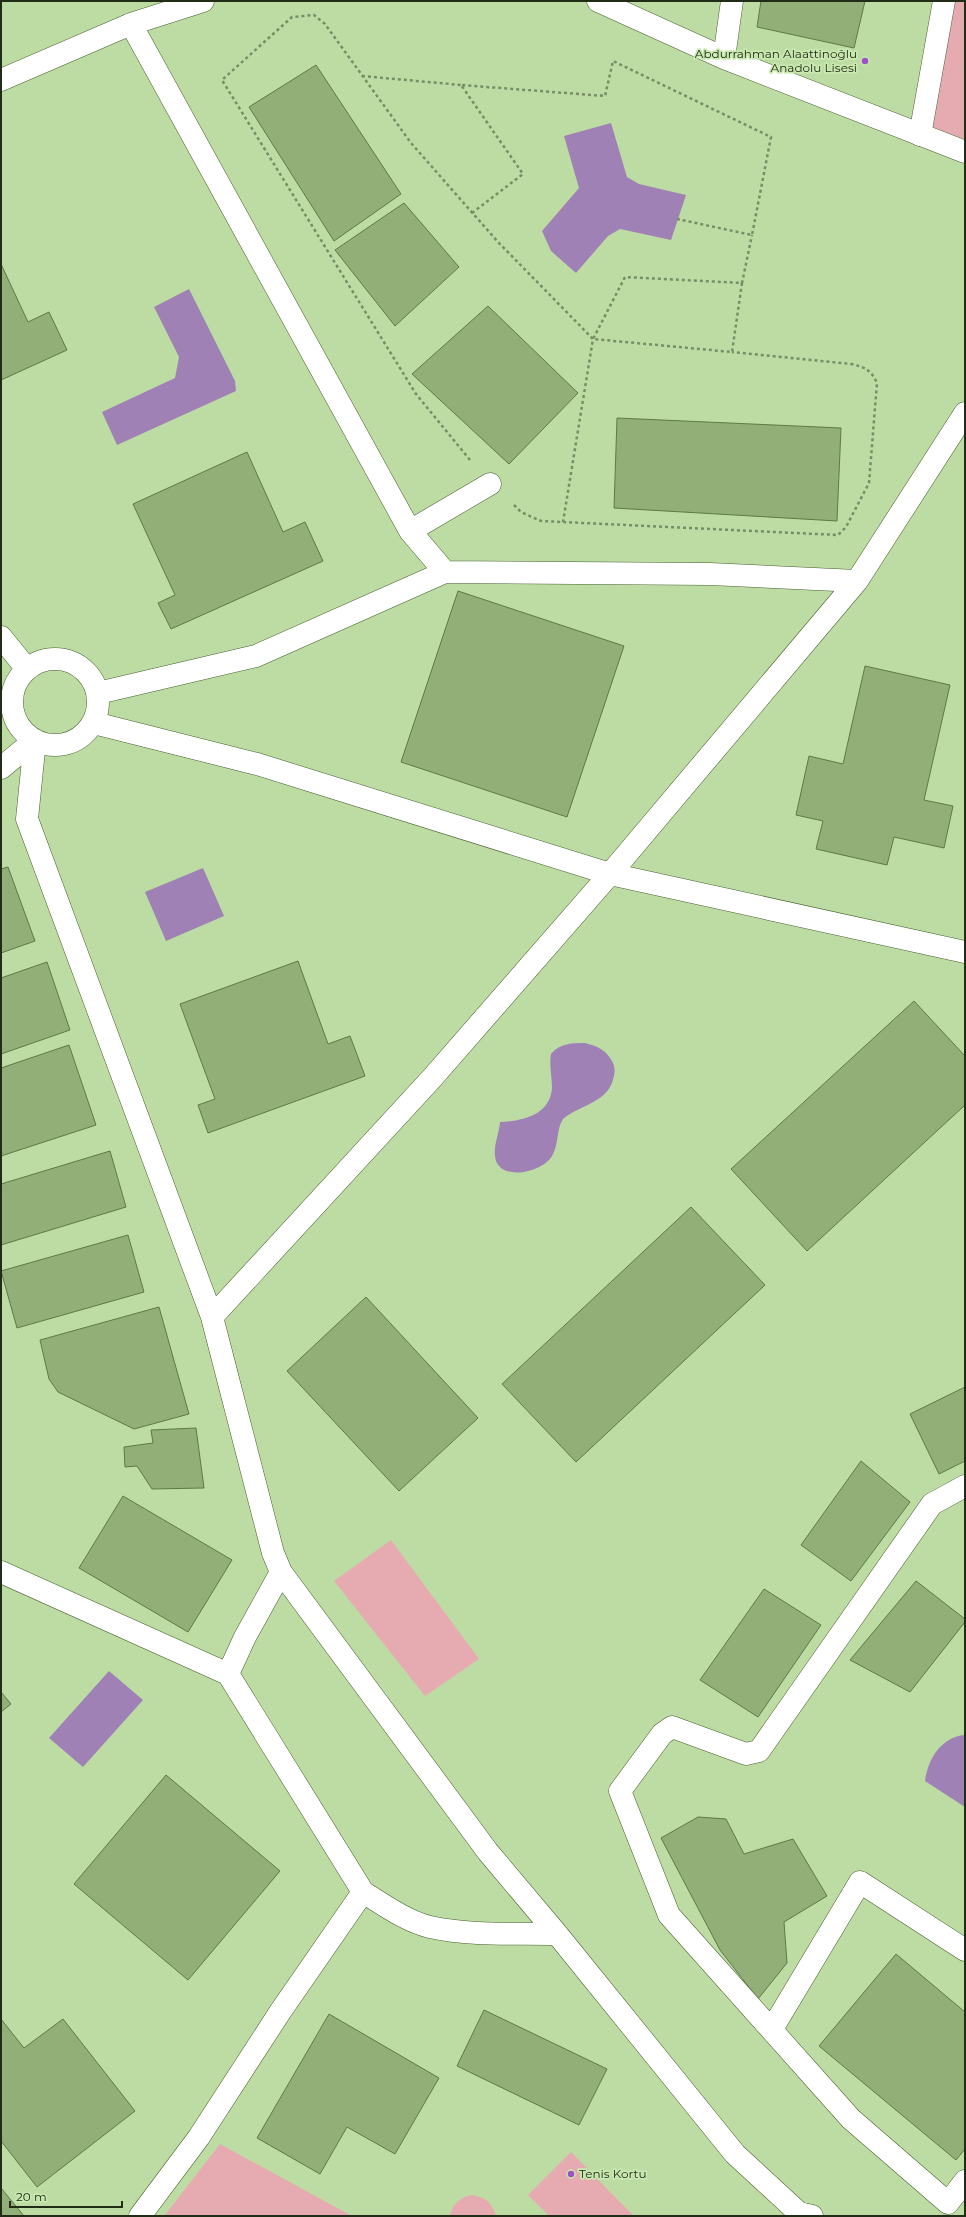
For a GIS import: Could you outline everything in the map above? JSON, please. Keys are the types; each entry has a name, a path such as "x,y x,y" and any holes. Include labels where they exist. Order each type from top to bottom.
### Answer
{"street":[{"path":"1,80 131,24 203,1"},
{"path":"598,1 724,58 965,152"},
{"path":"724,58 732,1"},
{"path":"920,135 944,1"},
{"path":"131,24 410,531 445,572"},
{"path":"212,1317 433,1077 610,874 858,581 965,413"},
{"path":"410,531 490,484"},
{"path":"98,693 256,656 445,572 710,574 858,581"},
{"path":"1,637 27,669"},
{"path":"54,658 69,661 83,668 93,680 98,693 99,708 94,723 86,734 68,743 48,744 35,740 24,732 16,722 12,708 12,695 17,681 27,669 40,661 54,658"},
{"path":"94,723 257,764 610,874 965,952"},
{"path":"1,768 35,740"},
{"path":"35,740 27,819 212,1317 273,1553 281,1572 488,1852 557,1934 735,2154 802,2215"},
{"path":"965,1486 932,1504 759,1751 746,1754 672,1727 662,1734 620,1791 669,1915 851,2119 948,2203 965,2181"},
{"path":"1,1572 228,1674 362,1892 396,1913 429,1926 463,1932 557,1934"},
{"path":"228,1674 245,1638 281,1572"},
{"path":"772,2029 860,1882 965,1950"},
{"path":"140,2216 199,2136 280,2012 362,1892"}],"path":[{"path":"314,15 325,24 411,143 472,212 498,242 593,339 851,364 865,367 872,372 877,383 869,483 843,531 838,535 541,521 521,512 478,472 416,394 222,80 292,17 314,15"},
{"path":"362,76 605,96 613,60 771,137 742,282 732,352"},
{"path":"461,85 523,174 472,212"},
{"path":"677,218 752,235"},
{"path":"563,522 593,339 625,277 742,282"}],"shaded area":[{"path":"954,1 965,1 965,141 929,129"},
{"path":"611,123 627,177 639,184 686,195 671,240 620,229 608,236 576,273 551,251 542,231 579,188 564,136"},
{"path":"189,289 235,381 236,391 117,445 102,412 175,378 179,357 154,307"},
{"path":"203,868 224,916 166,941 145,892"},
{"path":"585,1043 597,1047 610,1057 614,1068 614,1076 611,1085 600,1098 563,1119 559,1128 555,1150 549,1160 534,1169 525,1172 507,1171 500,1167 496,1161 495,1146 500,1122 526,1118 541,1110 546,1105 550,1097 552,1088 550,1066 551,1054 562,1046"},
{"path":"391,1540 479,1659 425,1696 334,1581"},
{"path":"109,1671 143,1700 83,1767 49,1738"},
{"path":"965,1735 965,1807 925,1781 929,1765 937,1750 949,1740"},
{"path":"220,2144 352,2216 164,2216"},
{"name":"Tenis Kortu","path":"571,2152 634,2216 549,2216 528,2195"},
{"path":"471,2195 480,2197 487,2201 493,2207 496,2216 450,2216 457,2202"}],"building":[{"path":"761,1 865,1 854,48 757,27"},
{"path":"316,65 401,194 334,241 249,107"},
{"path":"404,203 459,267 395,326 335,250"},
{"path":"1,264 28,322 49,312 67,350 1,380"},
{"path":"488,306 578,393 509,464 412,374"},
{"path":"617,418 841,428 837,521 614,508"},
{"path":"247,452 283,532 305,522 323,561 171,629 158,603 175,595 133,504"},
{"path":"458,591 624,646 567,817 401,762"},
{"path":"865,666 950,685 924,800 953,806 944,848 894,837 887,865 816,849 823,821 796,815 809,756 843,764"},
{"path":"8,867 35,941 1,953 1,869"},
{"path":"298,961 328,1044 350,1036 365,1076 208,1133 198,1105 215,1099 180,1004"},
{"path":"47,962 70,1030 1,1054 1,978"},
{"path":"914,1001 965,1056 965,1105 807,1251 731,1169"},
{"path":"69,1045 96,1125 1,1156 1,1068"},
{"path":"110,1151 126,1207 1,1245 1,1184"},
{"path":"691,1207 765,1285 576,1462 502,1384"},
{"path":"128,1235 144,1292 17,1328 1,1271"},
{"path":"366,1297 478,1418 399,1491 287,1371"},
{"path":"159,1307 189,1414 134,1429 58,1392 49,1379 40,1340"},
{"path":"965,1387 965,1461 939,1474 910,1414"},
{"path":"196,1428 204,1488 152,1489 137,1466 125,1467 124,1447 153,1443 151,1430"},
{"path":"861,1461 910,1502 851,1581 801,1545"},
{"path":"123,1496 232,1560 188,1632 79,1568"},
{"path":"916,1581 965,1619 965,1622 910,1692 850,1660"},
{"path":"764,1589 821,1625 758,1717 700,1680"},
{"path":"1,1692 11,1704 1,1712"},
{"path":"166,1775 280,1871 188,1980 74,1884"},
{"path":"698,1817 726,1819 744,1854 793,1839 827,1896 784,1922 787,1963 758,1999 720,1950 661,1838"},
{"path":"896,1954 965,2012 965,2149 956,2160 819,2046"},
{"path":"484,2010 607,2069 579,2125 457,2066"},
{"path":"329,2014 439,2078 395,2154 347,2127 320,2174 257,2138"},
{"path":"1,2019 24,2048 63,2019 135,2111 37,2187 1,2141"},
{"path":"1,2188 24,2216 1,2216"}],"place":[{"name":"Abdurrahman Alaattinoğlu Anadolu Lisesi","path":"865,61"},
{"name":"Tenis Kortu","path":"571,2174"}]}
